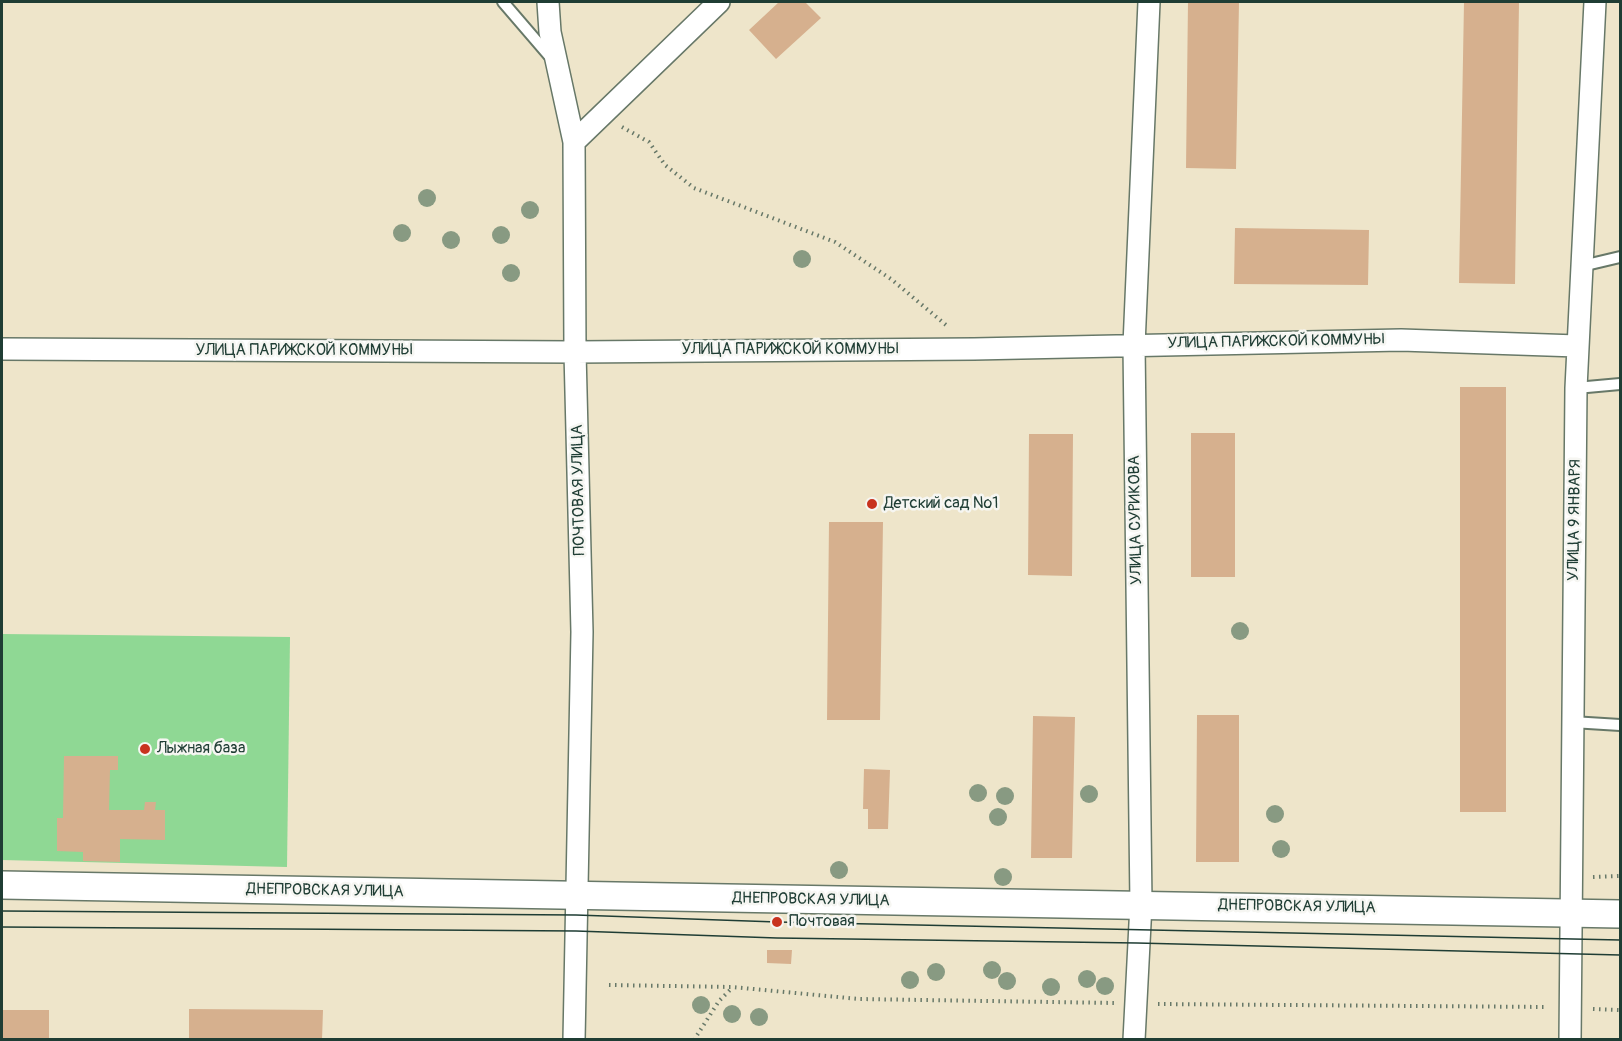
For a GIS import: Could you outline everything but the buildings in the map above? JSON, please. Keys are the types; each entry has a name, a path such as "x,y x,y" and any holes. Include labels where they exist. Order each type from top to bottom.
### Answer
{"street":[{"name":"ПОЧТОВАЯ УЛИЦА","path":"548,2 550,32 574,142 575,352 582,632 574,1040"},
{"path":"574,142 719,2"},
{"name":"УЛИЦА СУРИКОВА","path":"1134,1040 1141,904 1134,345 1149,2"},
{"name":"УЛИЦА 9 ЯНВАРЯ","path":"1570,1040 1576,388 1595,2"},
{"name":"УЛИЦА ПАРИЖСКОЙ КОММУНЫ","path":"2,349 575,352 974,349 1401,340 1578,346"},
{"name":"ДНЕПРОВСКАЯ УЛИЦА","path":"2,885 1620,914"}],"lane":[{"path":"503,2 556,64"},
{"path":"1582,266 1620,258"},
{"path":"1576,388 1620,384"},
{"path":"1572,722 1620,725"}],"path":[{"path":"603,116 649,142 665,165 694,188 835,242 864,260 974,349"},
{"path":"694,1040 707,1017 732,987"}],"green space":[{"name":"Лыжная база","path":"2,634 290,637 287,867 2,860"}],"tram line":[{"path":"2,911 576,915 777,922 1620,940"},
{"path":"2,927 576,931 777,938 1137,943 1620,955"}],"place":[{"name":"Детский сад №1","path":"872,504"},
{"name":"Лыжная база","path":"145,749"},
{"name":"Почтовая","path":"777,922"}]}
